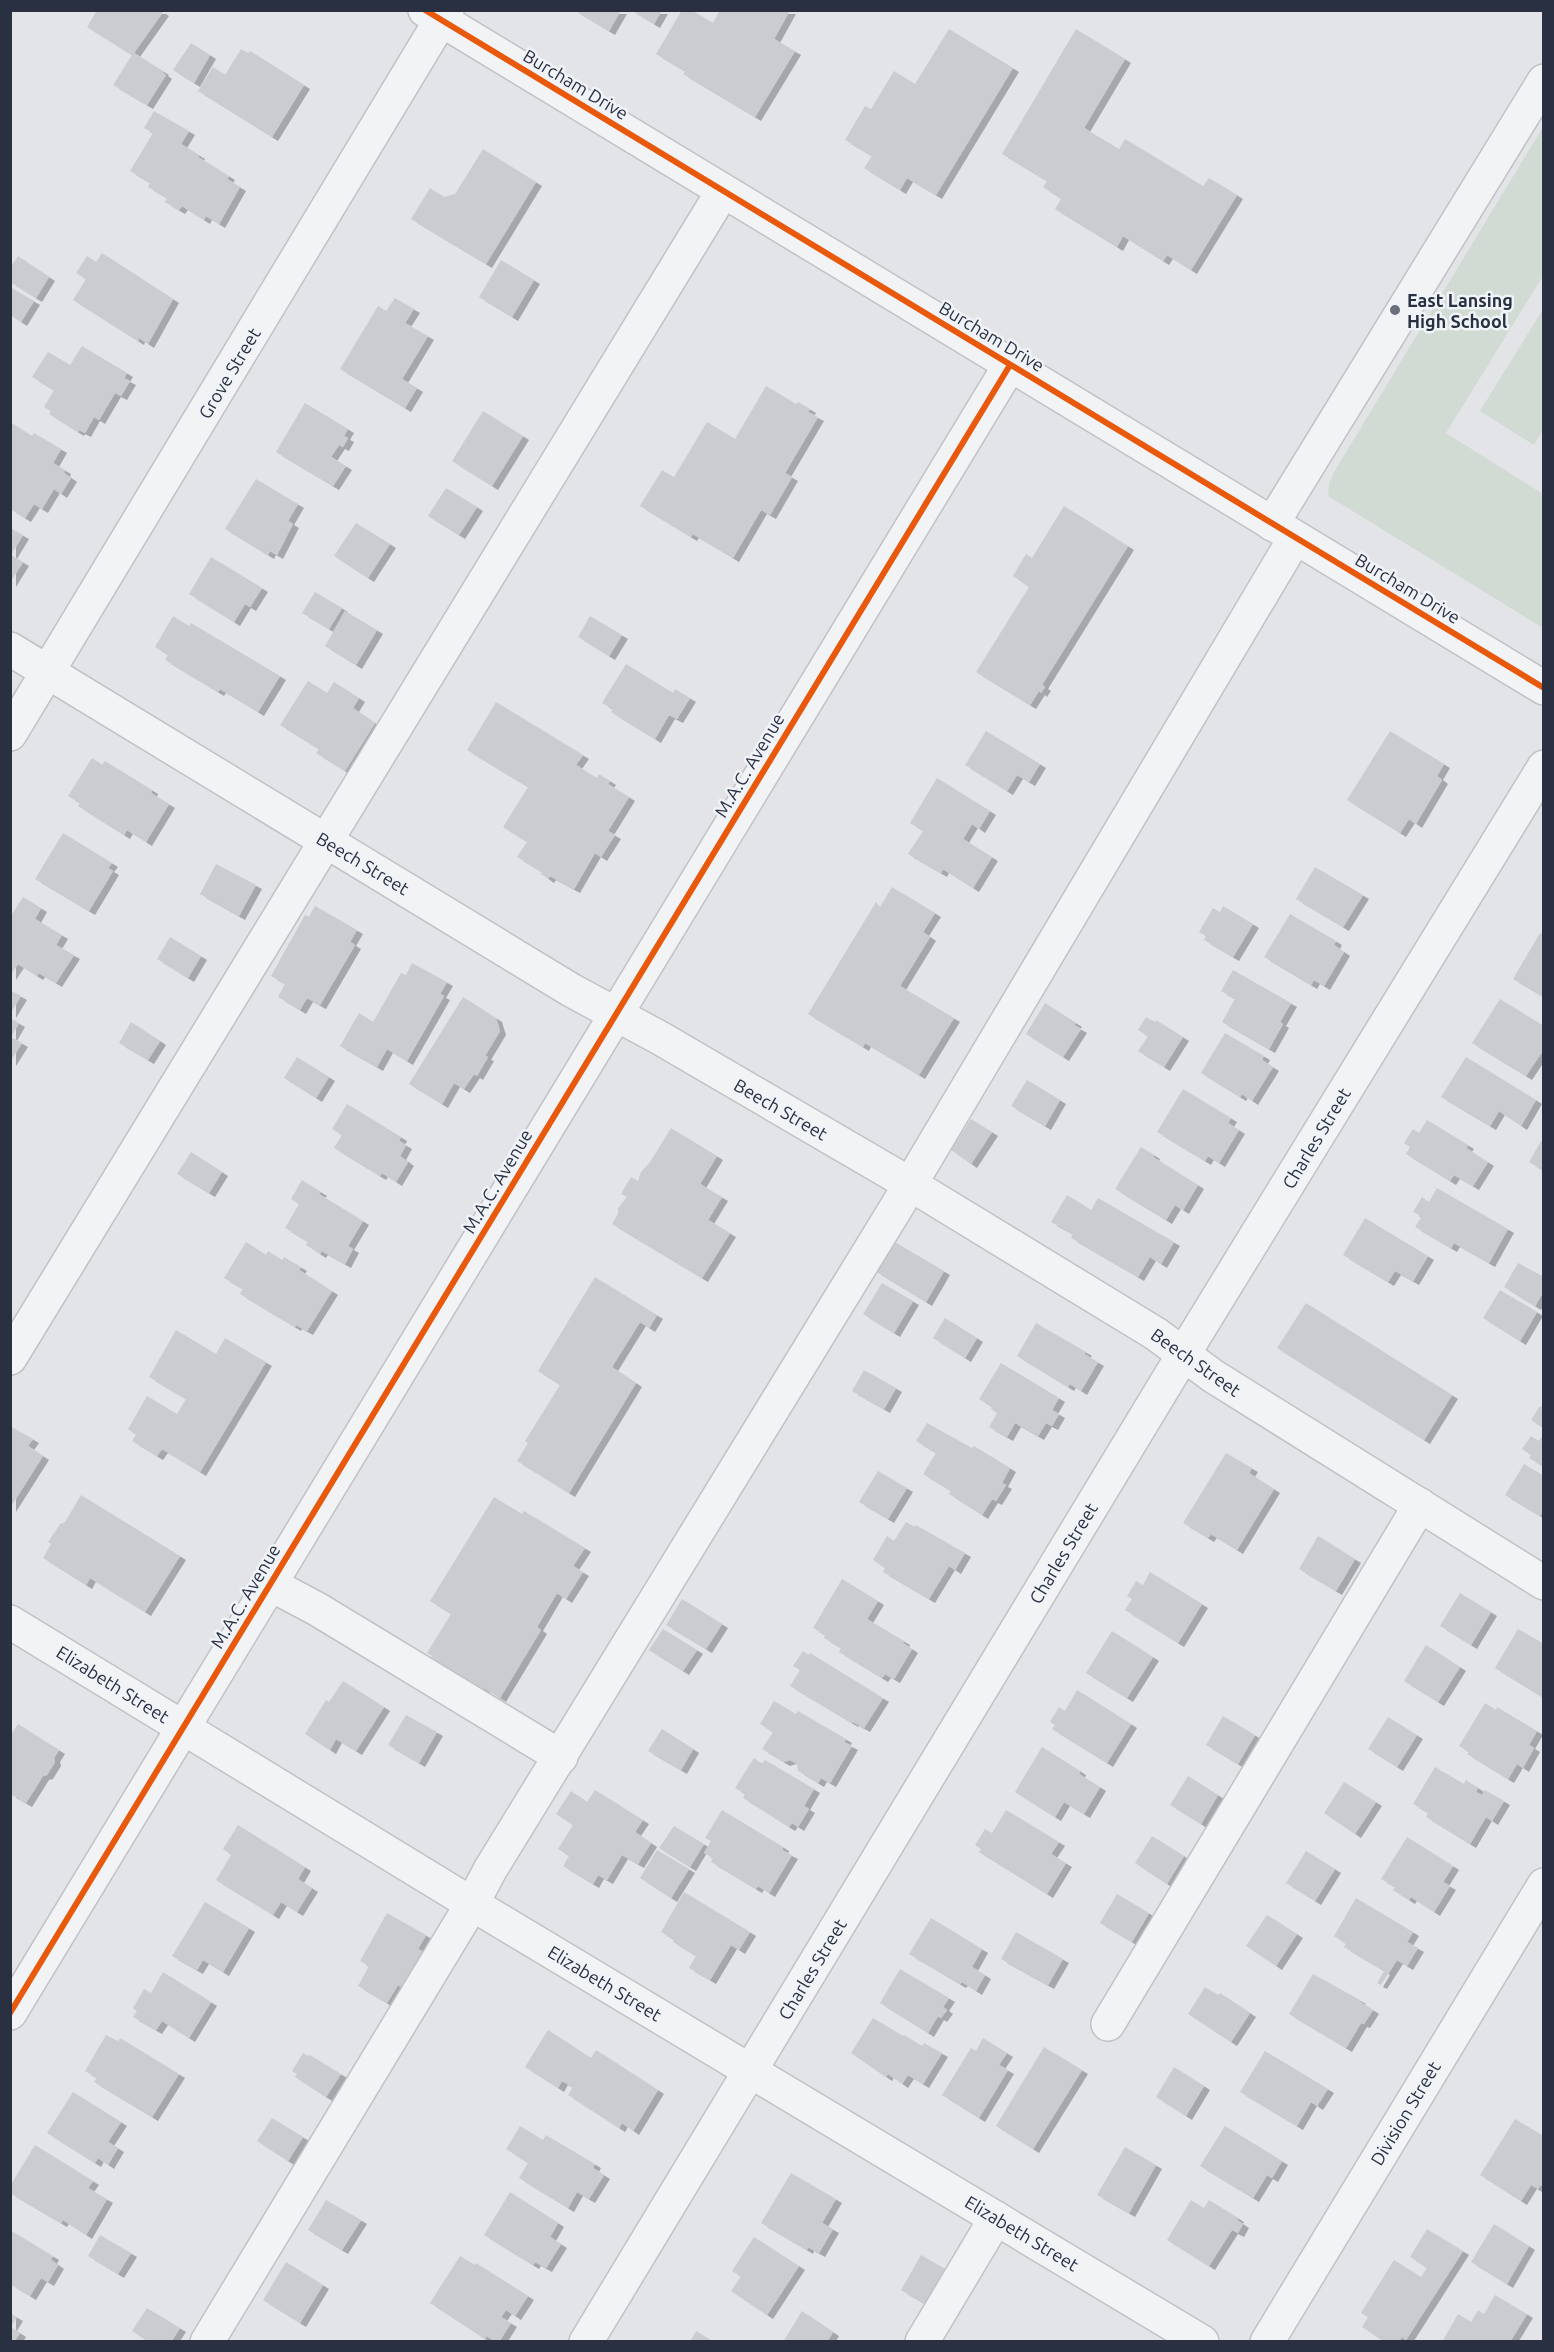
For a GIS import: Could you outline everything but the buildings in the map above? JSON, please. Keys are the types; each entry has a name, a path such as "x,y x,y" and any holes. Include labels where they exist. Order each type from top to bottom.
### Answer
{"street":[{"name":"Burcham Drive","path":"438,14 723,191 1544,688"},
{"name":"Grove Street","path":"10,734 438,14"},
{"path":"207,2342 472,1904 490,1870 910,1184 1283,531 1544,81"},
{"path":"10,1358 723,191"},
{"name":"M.A.C. Avenue","path":"10,2013 1010,365"},
{"name":"Beech Street","path":"10,649 615,1015 660,1038 910,1184 1156,1334 1213,1376 1544,1583"},
{"name":"Charles Street","path":"586,2342 1184,1354 1544,767"},
{"path":"1108,2024 1420,1505"},
{"path":"270,1584 317,1609 561,1757"},
{"name":"Elizabeth Street","path":"10,1622 472,1904 1202,2342"},
{"name":"Division Street","path":"1267,2342 1544,1885"},
{"path":"922,2342 996,2218"}],"shaded area":[{"path":"1543,127 1543,276 1446,433 1543,494 1543,628 1328,496 1329,484 1334,472"},
{"path":"1543,309 1543,430 1534,445 1480,411"}],"cycle path":[{"path":"425,10 1544,688"},
{"path":"10,2013 1010,365"}],"place":[{"name":"East Lansing High School","path":"1395,310"}]}
